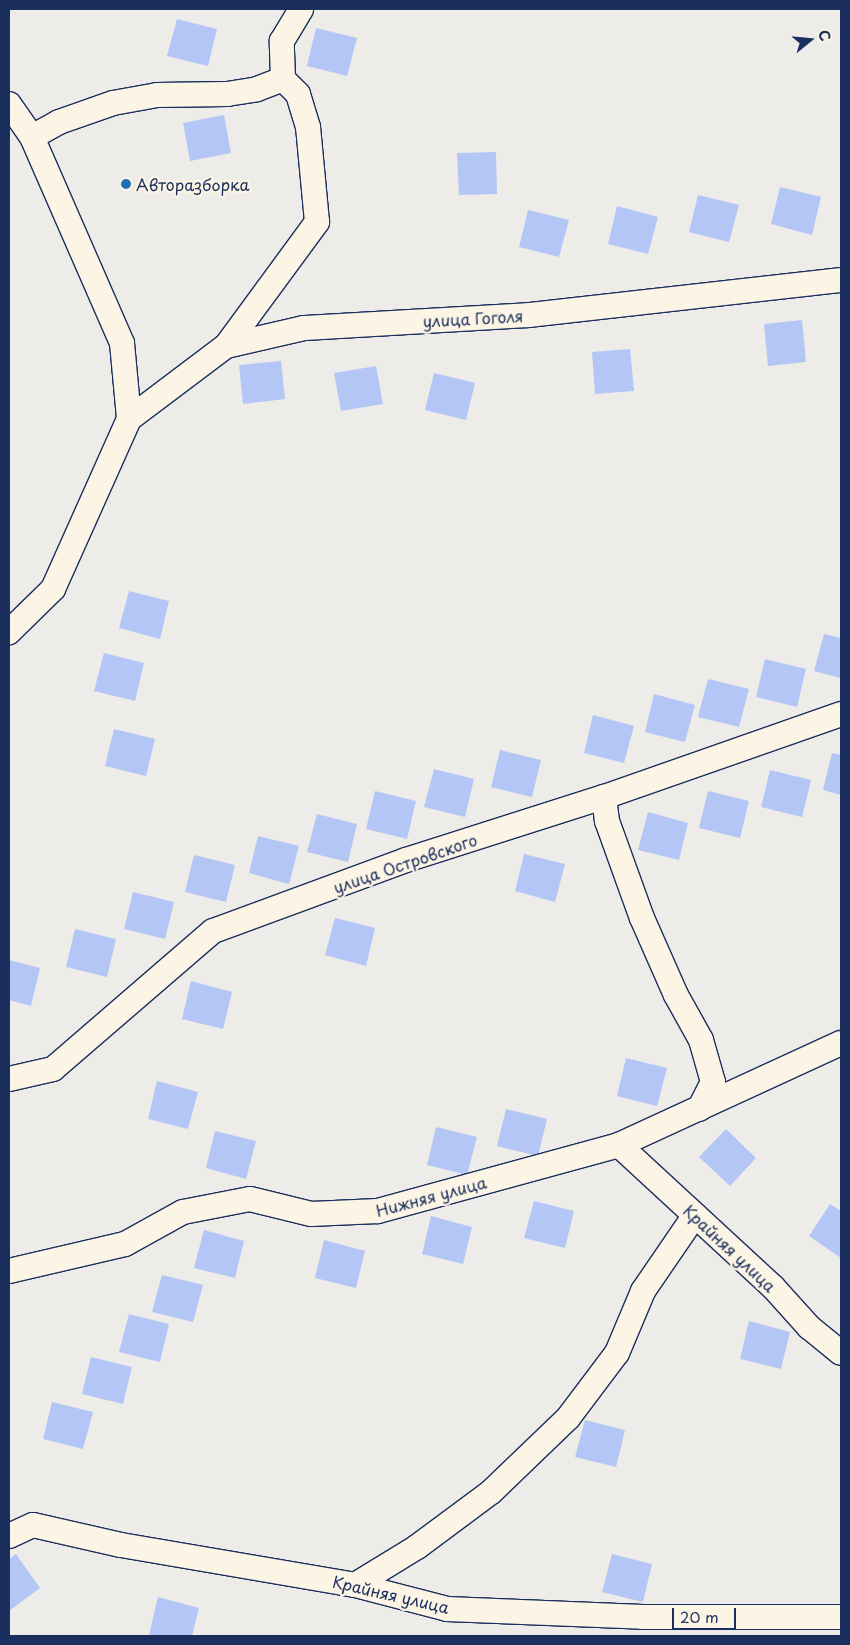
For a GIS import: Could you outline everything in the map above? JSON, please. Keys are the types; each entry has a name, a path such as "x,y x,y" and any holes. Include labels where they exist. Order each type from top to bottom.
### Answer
{"street":[{"path":"226,346 318,222 308,126 298,94 283,79 282,41 301,9"},
{"path":"32,138 59,122 113,103 157,95 227,94 257,89 283,79"},
{"path":"9,104 32,138 122,342 129,419 53,589 9,632"},
{"name":"улица Гоголя","path":"129,419 226,346 304,328 529,315 841,280"},
{"name":"улица Островского","path":"9,1079 52,1069 213,931 406,860 604,797 841,714"},
{"path":"604,797 607,821 642,918 676,995 701,1040 714,1082 699,1109"},
{"name":"Нижняя улица","path":"9,1271 125,1244 183,1212 250,1198 311,1214 378,1212 619,1145 841,1043"},
{"name":"Крайняя улица","path":"619,1145 773,1287 809,1327 841,1353"},
{"path":"355,1585 417,1547 492,1492 568,1418 617,1352 643,1291 695,1215"},
{"name":"Крайняя улица","path":"9,1536 33,1525 121,1545 355,1585 447,1609 643,1617 841,1617"}],"building":[{"path":"177,19 217,29 208,66 167,56"},
{"path":"316,28 357,38 347,76 307,66"},
{"path":"224,115 231,153 190,161 183,123"},
{"path":"496,152 497,194 459,195 457,153"},
{"path":"780,187 821,197 812,235 771,224"},
{"path":"698,195 739,205 729,242 689,232"},
{"path":"617,206 658,217 648,254 608,244"},
{"path":"528,210 569,220 559,257 519,247"},
{"path":"802,320 806,362 768,366 764,324"},
{"path":"630,349 634,391 595,394 592,352"},
{"path":"281,361 285,399 243,404 239,365"},
{"path":"376,366 383,404 341,411 334,373"},
{"path":"434,373 475,383 466,420 425,410"},
{"path":"129,591 169,601 160,639 119,628"},
{"path":"824,634 841,638 841,678 814,671"},
{"path":"104,653 144,663 135,701 94,691"},
{"path":"765,659 806,669 797,707 756,697"},
{"path":"708,679 749,689 739,727 698,717"},
{"path":"654,694 695,705 685,742 645,732"},
{"path":"593,715 634,726 624,763 584,753"},
{"path":"114,729 155,739 146,776 105,766"},
{"path":"500,750 541,760 532,797 491,787"},
{"path":"832,753 841,755 841,795 823,790"},
{"path":"434,769 474,779 465,817 424,807"},
{"path":"770,770 811,780 802,817 761,807"},
{"path":"375,791 416,801 407,839 366,829"},
{"path":"708,791 749,801 740,838 699,828"},
{"path":"648,812 688,823 679,860 638,850"},
{"path":"317,814 357,824 348,862 307,852"},
{"path":"258,836 299,846 289,884 249,873"},
{"path":"524,854 565,864 555,902 515,891"},
{"path":"194,855 235,865 226,902 185,892"},
{"path":"133,892 174,902 165,939 124,929"},
{"path":"335,918 375,928 366,966 325,955"},
{"path":"75,929 116,939 107,977 66,967"},
{"path":"9,960 40,968 31,1006 9,1000"},
{"path":"191,981 232,992 223,1029 182,1019"},
{"path":"626,1058 667,1068 657,1106 617,1096"},
{"path":"157,1081 198,1092 188,1129 148,1119"},
{"path":"506,1109 547,1119 538,1156 497,1146"},
{"path":"436,1127 477,1137 467,1175 427,1165"},
{"path":"726,1129 756,1158 730,1186 699,1157"},
{"path":"215,1131 256,1141 246,1179 206,1168"},
{"path":"534,1201 574,1211 565,1248 524,1238"},
{"path":"830,1204 841,1211 841,1258 809,1236"},
{"path":"431,1216 472,1227 463,1264 422,1254"},
{"path":"204,1230 244,1241 235,1278 194,1268"},
{"path":"324,1240 365,1251 356,1288 315,1278"},
{"path":"162,1275 203,1285 193,1322 152,1312"},
{"path":"129,1314 169,1324 160,1362 119,1352"},
{"path":"749,1321 790,1332 781,1369 740,1359"},
{"path":"91,1357 132,1367 123,1404 82,1394"},
{"path":"52,1402 93,1412 83,1449 43,1439"},
{"path":"585,1420 625,1430 616,1467 575,1457"},
{"path":"16,1554 40,1588 9,1611 9,1559"},
{"path":"612,1554 652,1564 643,1602 602,1592"},
{"path":"158,1597 199,1608 192,1636 149,1635"}],"place":[{"name":"Авторазборка","path":"126,184"}]}
